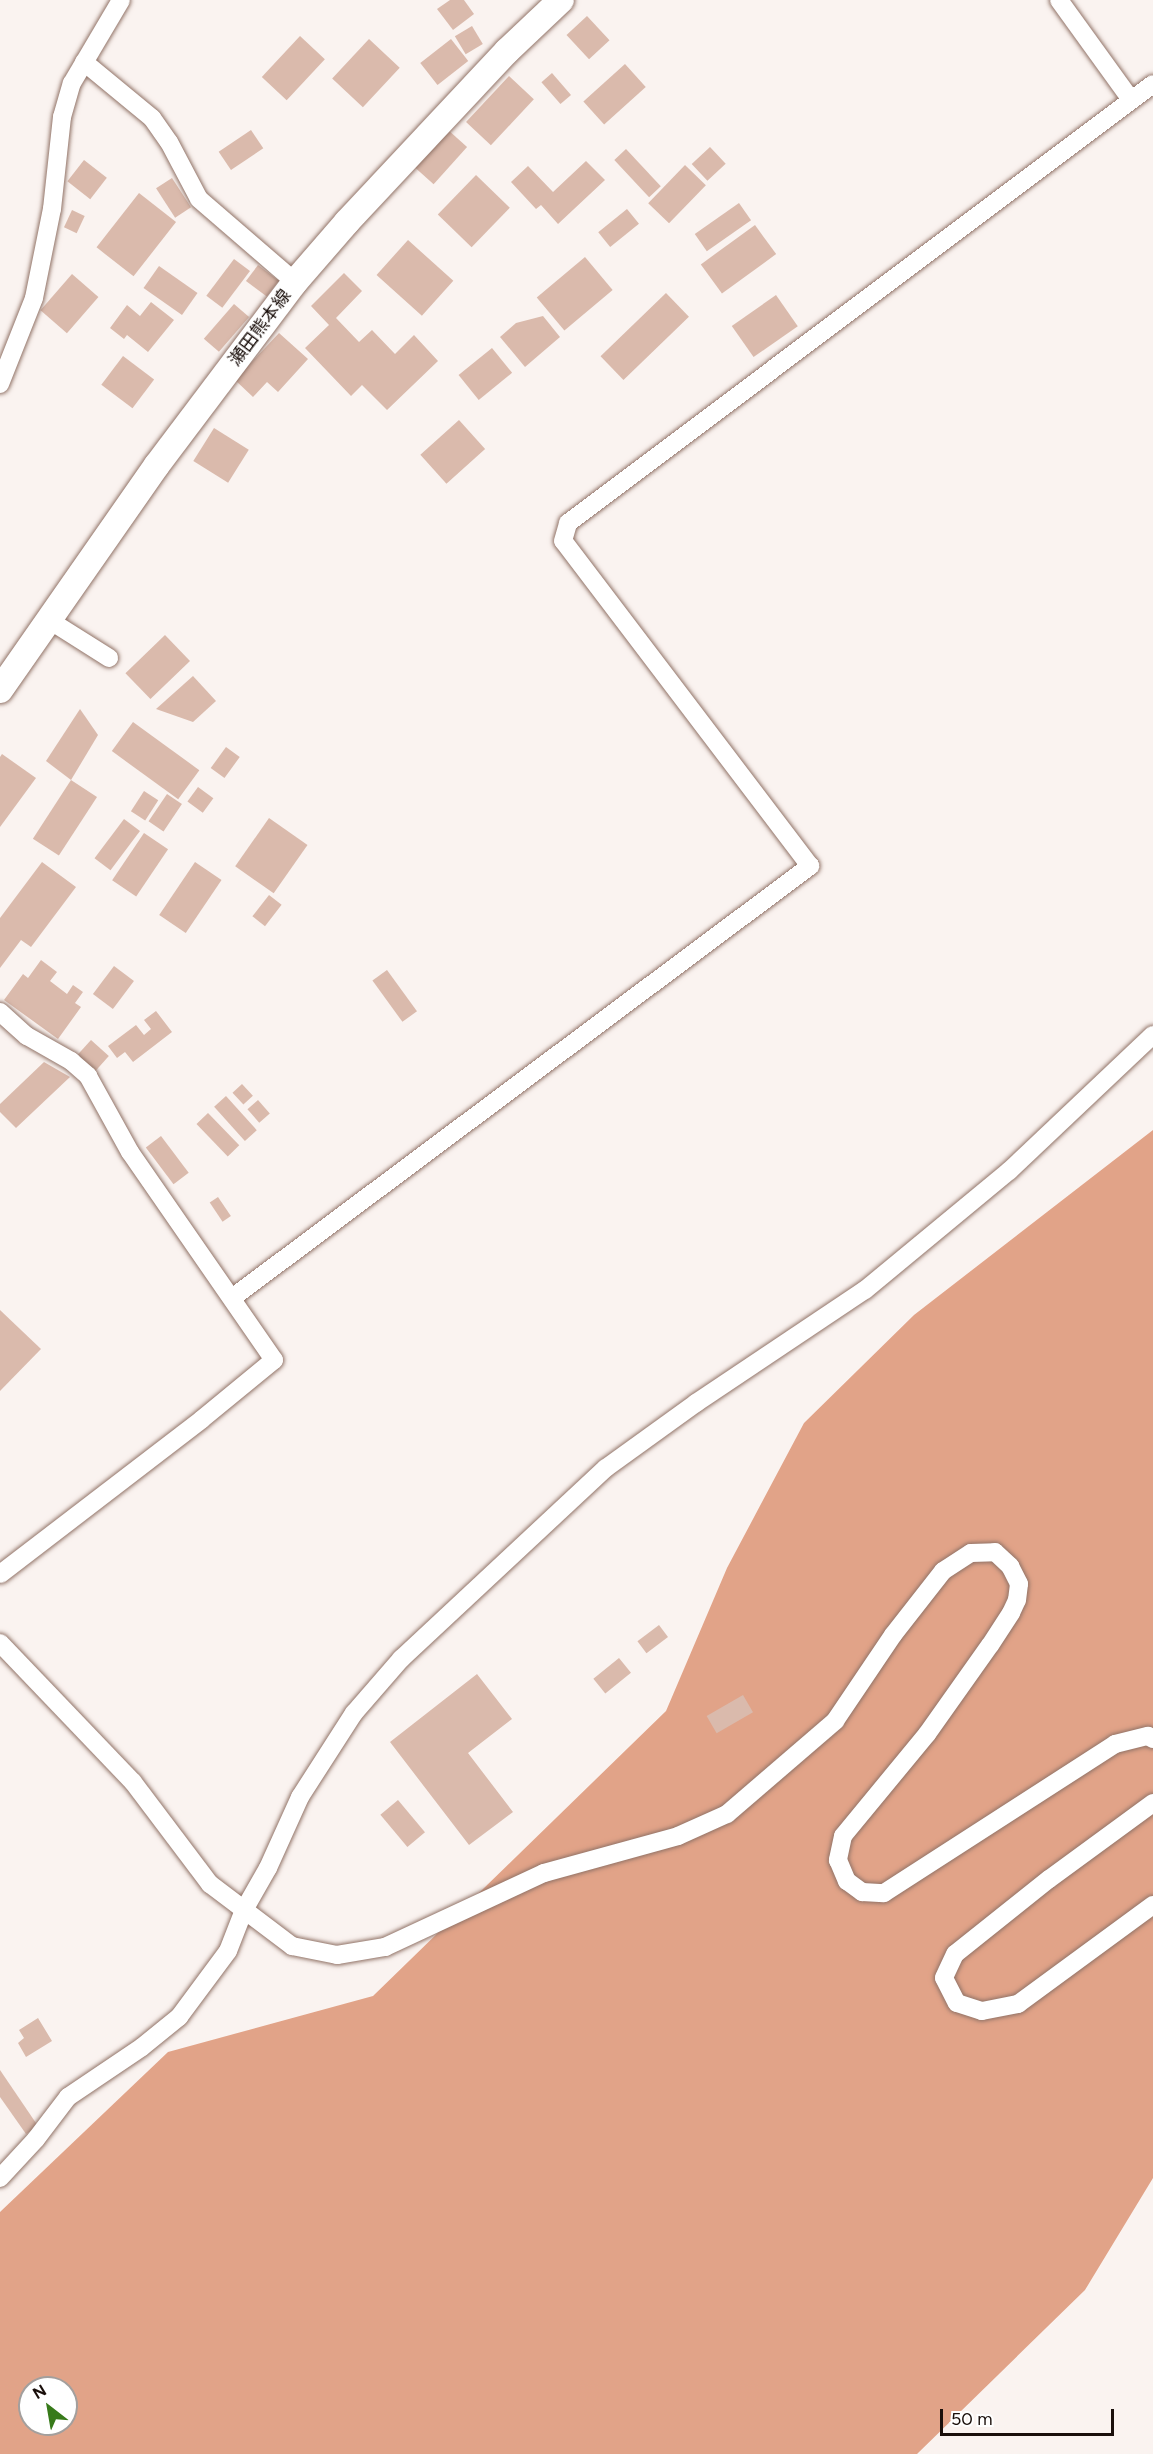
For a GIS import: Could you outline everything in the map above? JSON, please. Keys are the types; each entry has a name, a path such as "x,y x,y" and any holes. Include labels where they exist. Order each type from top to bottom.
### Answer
{"main road":[{"name":"瀬田熊本線","path":"0,690 157,465 295,282 354,215 507,51 561,0"}],"street":[{"path":"0,384 34,298 52,210 62,117 72,83 122,0"},
{"path":"1059,0 1131,100"},
{"path":"84,62 152,118 169,142 199,199 295,282"},
{"path":"232,1298 810,866 563,541 568,523 1153,84"},
{"path":"49,620 109,658"},
{"path":"0,1012 27,1036 71,1061 88,1076 120,1136 274,1360 201,1420 0,1574"},
{"path":"0,2178 36,2139 68,2097 142,2047 179,2017 228,1951 244,1910 268,1868 300,1797 354,1713 401,1659 606,1468 668,1422 874,1282 1009,1171 1153,1035"},
{"path":"0,1643 133,1782 210,1884 292,1946 337,1955 385,1947 544,1874 678,1836 727,1814 835,1721 893,1635 943,1571 971,1552 995,1552 1010,1566 1018,1584 1014,1606 990,1645 927,1734 843,1836 838,1860 847,1881 862,1892 884,1893 1115,1744 1148,1736 1153,1739"},
{"path":"1153,1803 1049,1879 955,1954 944,1978 957,2003 982,2011 1018,2004 1153,1905"}],"shaded area":[{"path":"1153,1130 1153,2178 1085,2290 917,2454 0,2454 0,2212 168,2052 373,1996 666,1711 727,1568 804,1423 914,1315"}],"building":[{"path":"450,0 464,0 474,14 453,30 437,9"},
{"path":"587,16 610,40 589,59 567,35"},
{"path":"472,26 483,44 466,54 455,36"},
{"path":"300,36 325,59 287,100 262,77"},
{"path":"369,39 400,68 363,107 332,78"},
{"path":"451,39 468,61 438,85 420,63"},
{"path":"625,64 646,87 604,125 583,101"},
{"path":"552,73 571,95 560,104 541,82"},
{"path":"509,76 534,99 491,145 466,122"},
{"path":"447,129 467,147 434,184 414,166"},
{"path":"251,130 263,148 231,170 219,152"},
{"path":"710,147 726,164 707,181 692,164"},
{"path":"626,149 661,186 649,197 614,160"},
{"path":"84,160 107,178 90,199 67,181"},
{"path":"586,161 605,180 558,224 541,205 536,209 511,182 528,166 553,192"},
{"path":"685,165 706,185 669,223 648,203"},
{"path":"476,175 510,208 472,247 438,215"},
{"path":"172,178 191,207 175,218 156,188"},
{"path":"139,193 176,222 134,276 97,247"},
{"path":"739,203 751,220 707,251 695,234"},
{"path":"627,209 639,224 610,247 598,232"},
{"path":"72,210 85,216 77,233 64,227"},
{"path":"755,225 776,254 722,294 701,264"},
{"path":"408,240 453,281 422,316 377,275"},
{"path":"585,257 613,290 564,330 537,297"},
{"path":"234,259 250,271 222,308 206,296"},
{"path":"258,265 279,281 267,297 246,281"},
{"path":"159,266 198,293 182,315 144,288"},
{"path":"344,273 362,291 336,318 359,342 372,330 395,354 414,335 438,361 387,410 362,385 351,396 305,348 329,325 311,306"},
{"path":"72,274 98,297 67,333 41,310"},
{"path":"666,293 689,317 623,380 601,356"},
{"path":"776,295 798,326 754,357 732,326"},
{"path":"151,302 174,320 148,352 127,335 124,339 110,328 127,305 140,316"},
{"path":"234,304 249,317 219,352 204,339"},
{"path":"543,316 560,337 525,367 500,337 516,323"},
{"path":"279,333 308,359 278,392 267,382 253,397 235,380"},
{"path":"492,348 512,373 479,400 459,375"},
{"path":"123,356 154,379 132,408 101,385"},
{"path":"459,420 485,449 446,484 420,455"},
{"path":"214,428 249,450 228,483 193,461"},
{"path":"165,635 190,661 150,699 125,673"},
{"path":"193,676 216,701 193,722 156,709"},
{"path":"80,709 98,735 71,780 46,761"},
{"path":"133,722 199,770 178,799 112,751"},
{"path":"226,747 240,757 224,778 211,768"},
{"path":"2,754 36,778 0,827 0,757"},
{"path":"71,780 97,797 59,856 33,839"},
{"path":"198,787 213,798 203,813 187,802"},
{"path":"144,791 158,800 145,820 131,811"},
{"path":"167,794 182,804 163,831 149,821"},
{"path":"269,818 308,845 274,893 235,866"},
{"path":"124,819 140,831 110,870 95,858"},
{"path":"144,833 168,849 136,896 112,880"},
{"path":"42,862 76,887 31,947 21,940 0,968 0,918"},
{"path":"195,862 222,880 186,933 159,915"},
{"path":"269,895 282,905 265,926 252,916"},
{"path":"41,960 57,972 50,981 67,994 73,985 83,992 75,1003 81,1007 58,1039 4,1000 23,974 28,978"},
{"path":"114,966 134,981 113,1009 93,994"},
{"path":"387,970 417,1011 402,1022 372,981"},
{"path":"156,1011 172,1032 133,1062 125,1052 117,1058 108,1046 136,1025 144,1035 151,1029 144,1020"},
{"path":"91,1040 109,1056 94,1072 76,1056"},
{"path":"44,1062 70,1077 16,1128 0,1112 0,1104"},
{"path":"242,1084 253,1096 243,1105 232,1093"},
{"path":"226,1096 257,1130 245,1141 214,1107"},
{"path":"258,1100 270,1114 259,1123 247,1109"},
{"path":"208,1113 239,1145 228,1156 196,1124"},
{"path":"161,1136 189,1173 174,1184 146,1147"},
{"path":"218,1197 231,1216 223,1222 210,1203"},
{"path":"0,1310 41,1349 0,1391"},
{"path":"659,1625 668,1637 646,1653 637,1641"},
{"path":"619,1658 631,1673 605,1694 593,1679"},
{"path":"477,1674 512,1719 468,1753 513,1812 469,1845 390,1742"},
{"path":"743,1695 753,1712 717,1733 707,1716"},
{"path":"398,1800 425,1832 407,1847 380,1815"},
{"path":"38,2018 52,2041 26,2057 18,2043 24,2038 19,2030"},
{"path":"0,2070 38,2126 26,2134 0,2097"}]}
